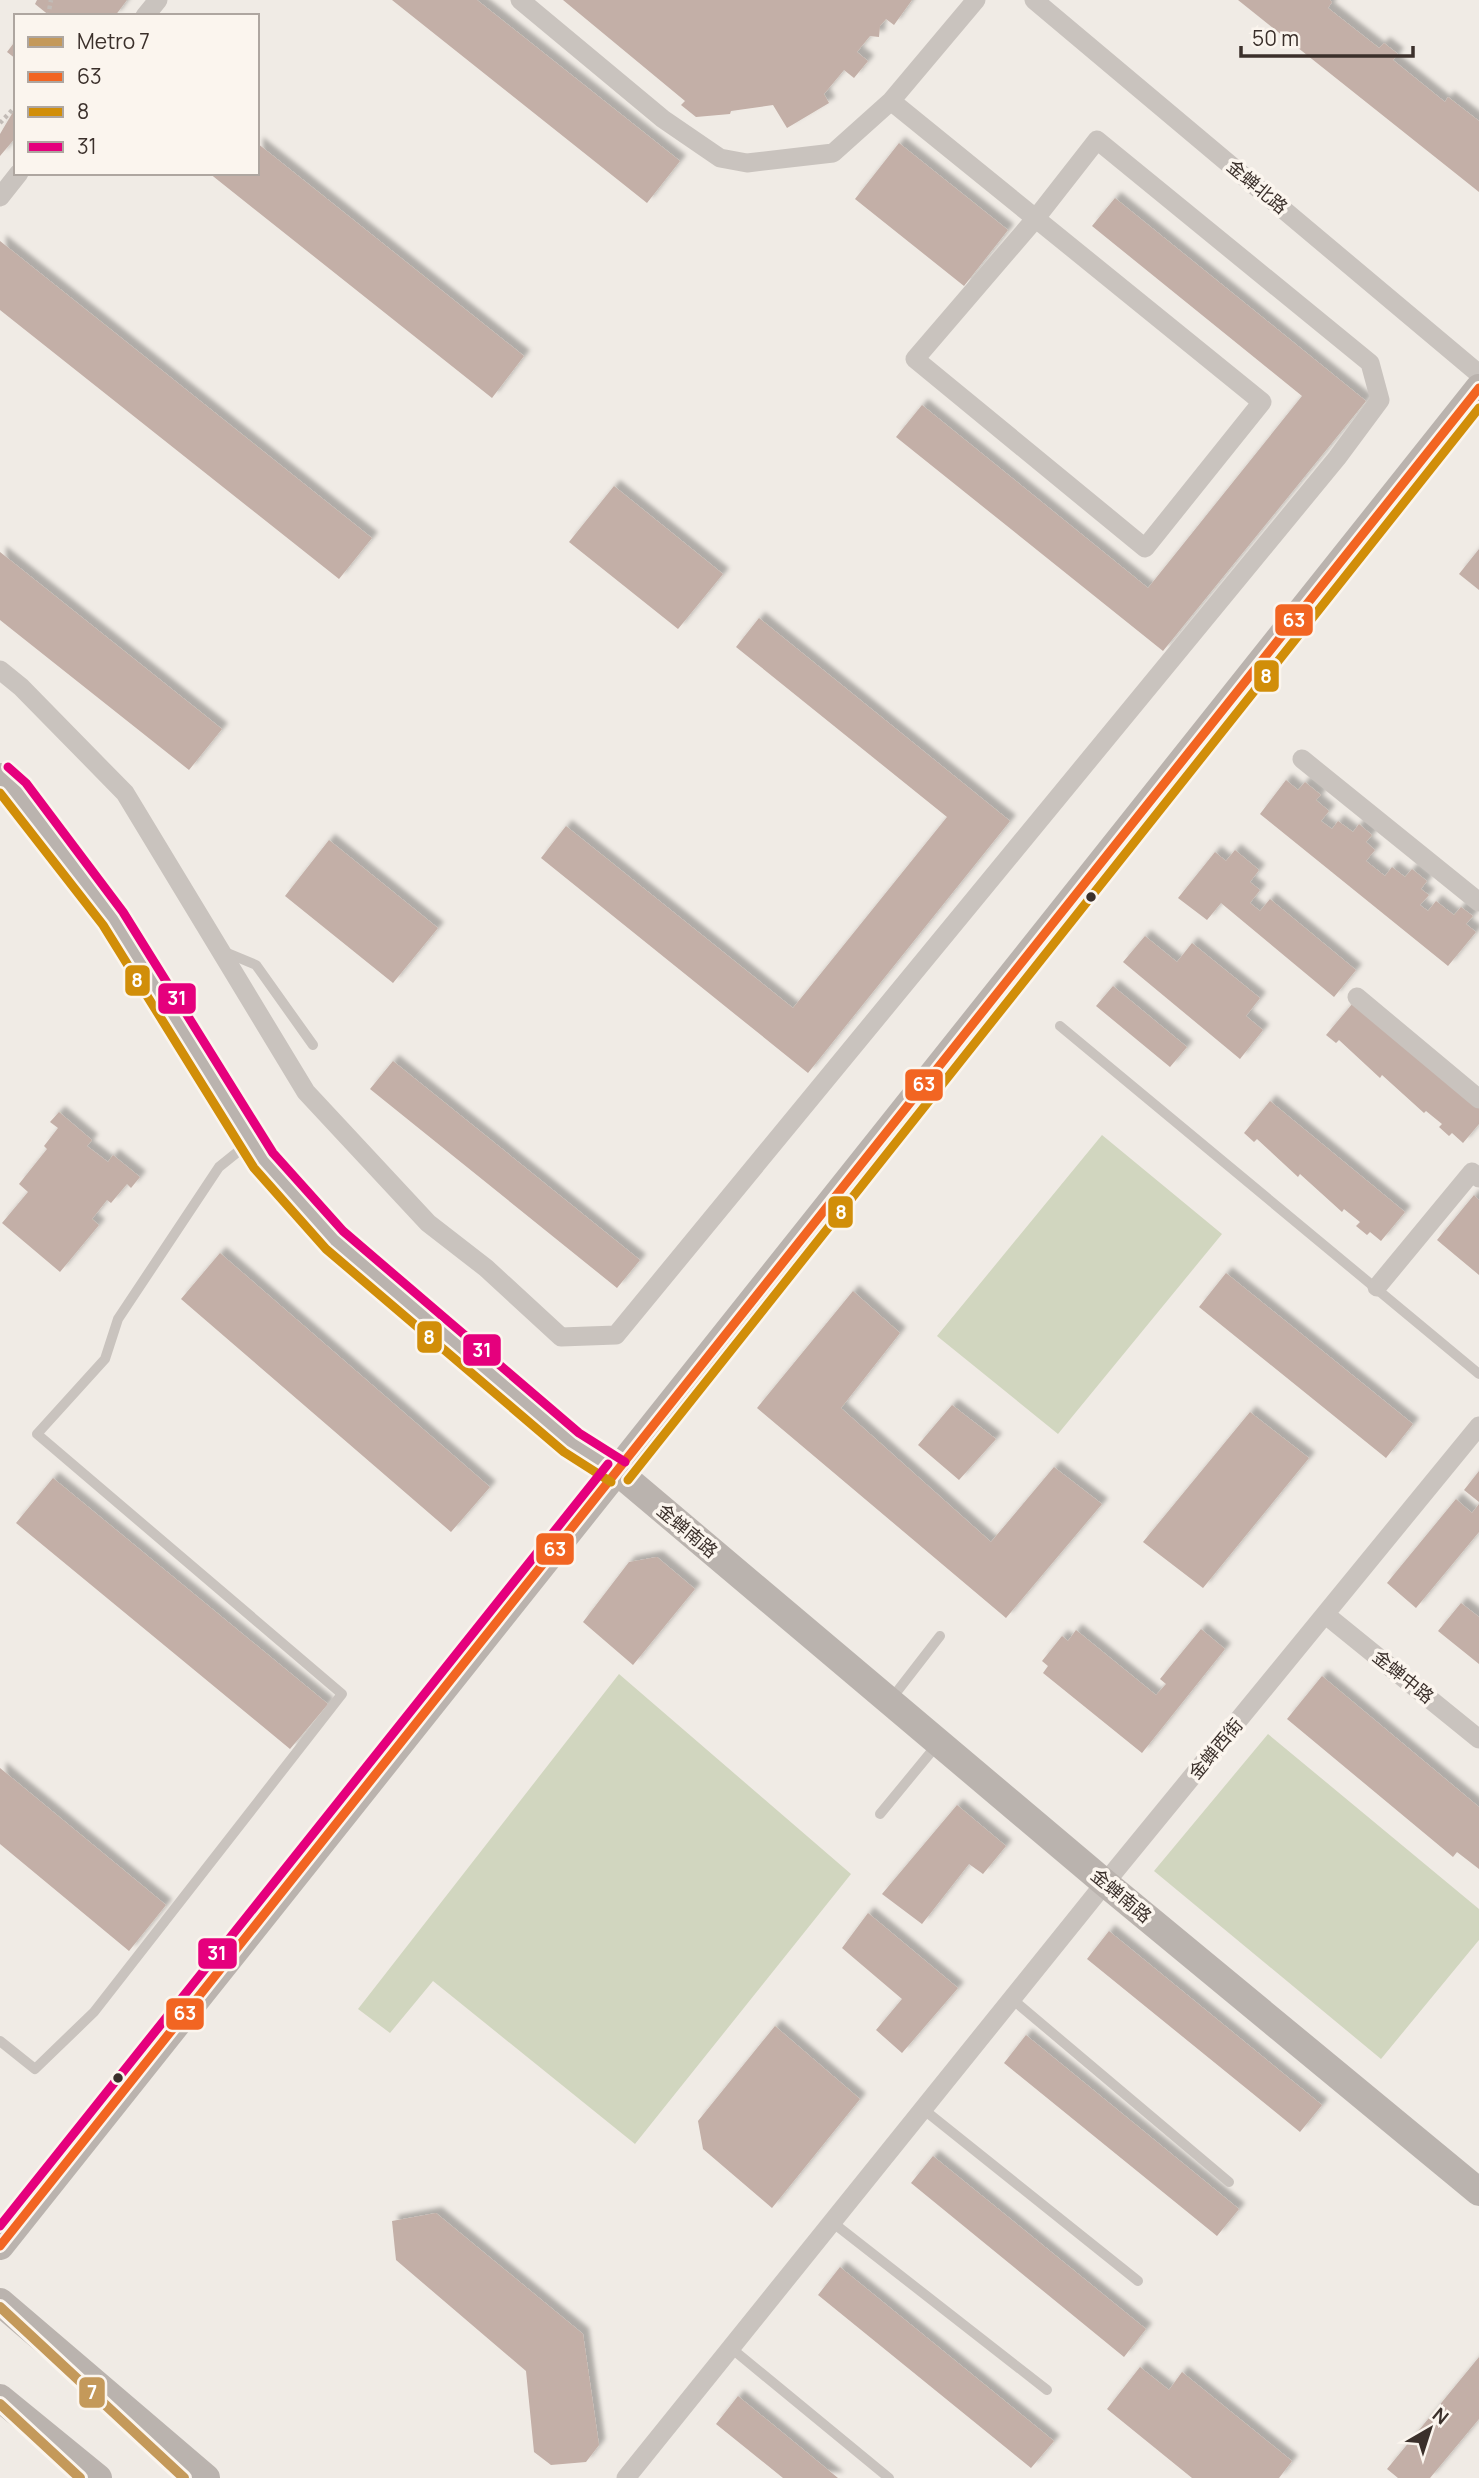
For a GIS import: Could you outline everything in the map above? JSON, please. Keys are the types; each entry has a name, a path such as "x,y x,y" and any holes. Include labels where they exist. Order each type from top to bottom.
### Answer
{"street":[{"path":"147,14 158,0"},
{"path":"520,0 663,120 720,158 747,163 833,153 891,101 976,0"},
{"name":"金蝉北路","path":"1034,0 1479,374"},
{"path":"0,670 21,687 125,793 306,1092 428,1223 486,1268 561,1337 616,1335 1336,458 1380,400 1370,363 1097,140 1036,218 915,359 1145,548 1262,402 1036,218 891,101"},
{"path":"0,197 17,175"},
{"path":"0,2246 1479,388"},
{"path":"1302,759 1479,902"},
{"name":"金蝉南路","path":"0,777 16,790 113,918 251,1141 334,1240 572,1443 618,1472 1105,1883 1479,2192"},
{"path":"1357,997 1479,1099"},
{"path":"1377,1287 1477,1171"},
{"name":"金蝉西街","path":"634,2475 731,2348 1105,1883 1479,1426"},
{"name":"金蝉中路","path":"1326,1615 1479,1739"},
{"path":"0,2302 206,2478"},
{"path":"0,2398 97,2478"}],"lane":[{"path":"222,950 256,965 313,1045"},
{"path":"1060,1026 1479,1374"},
{"path":"0,2040 35,2069 94,2012 342,1694 37,1434 105,1359 118,1319 219,1167 251,1141"},
{"path":"889,1701 940,1636"},
{"path":"880,1814 939,1743"},
{"path":"1012,1999 1229,2182"},
{"path":"923,2109 1138,2281"},
{"path":"832,2222 1047,2390"},
{"path":"731,2348 889,2478"}],"path":[{"path":"0,123 14,108"}],"green space":[{"path":"1102,1135 1222,1234 1058,1434 937,1336"},
{"path":"619,1674 851,1874 635,2144 433,1981 390,2033 358,2009"},
{"path":"1268,1734 1479,1909 1479,1940 1381,2059 1154,1871"}],"building":[{"path":"37,0 127,0 116,14 48,14 35,4"},
{"path":"392,0 477,0 680,161 647,203"},
{"path":"563,0 912,0 894,25 886,19 880,26 879,37 870,36 857,52 868,61 854,78 844,70 824,94 829,103 787,128 773,105 731,111 730,114 696,117 681,105 685,101"},
{"path":"1238,0 1330,0 1332,2 1328,8 1379,48 1384,43 1398,54 1393,60 1445,102 1448,97 1479,121 1479,192"},
{"path":"14,43 14,57 7,52"},
{"path":"14,110 14,139 0,156 0,134"},
{"path":"899,143 1008,230 964,286 855,199"},
{"path":"259,145 524,356 492,398 212,175 259,175"},
{"path":"1115,198 1366,401 1163,651 896,437 922,405 1148,588 1302,396 1092,226"},
{"path":"0,241 372,538 339,579 0,310"},
{"path":"614,486 723,574 678,629 569,542"},
{"path":"1479,549 1479,590 1459,574"},
{"path":"0,552 222,729 189,770 0,620"},
{"path":"759,618 1010,821 808,1073 541,858 566,826 793,1008 947,817 736,647"},
{"path":"1286,780 1298,790 1305,782 1321,795 1316,800 1329,811 1321,821 1332,829 1338,821 1353,832 1359,824 1372,835 1366,842 1375,850 1366,861 1385,876 1392,867 1405,877 1412,869 1427,881 1421,889 1429,895 1420,905 1428,911 1436,901 1454,915 1461,907 1473,916 1466,924 1476,932 1448,966 1260,814"},
{"path":"329,840 438,928 393,983 285,896"},
{"path":"1235,850 1259,870 1250,882 1260,890 1250,903 1260,911 1270,899 1356,970 1334,997 1221,903 1207,920 1178,898 1215,852 1226,861"},
{"path":"1145,936 1177,962 1192,943 1260,998 1246,1016 1263,1030 1240,1059 1123,962"},
{"path":"1113,986 1187,1047 1170,1067 1096,1006"},
{"path":"1353,1003 1479,1107 1479,1124 1463,1143 1452,1133 1449,1136 1439,1127 1442,1124 1426,1111 1424,1113 1382,1075 1380,1078 1339,1040 1336,1043 1326,1035"},
{"path":"393,1061 640,1260 617,1288 370,1089"},
{"path":"1270,1101 1405,1212 1381,1241 1370,1232 1367,1235 1356,1226 1360,1222 1344,1209 1342,1212 1300,1174 1298,1177 1257,1139 1254,1142 1244,1133"},
{"path":"59,1112 92,1140 87,1146 108,1162 113,1155 140,1177 131,1188 127,1184 111,1203 107,1200 92,1219 99,1225 60,1272 2,1223 28,1192 19,1184 47,1149 44,1146 58,1128 50,1122"},
{"path":"1474,1195 1479,1200 1479,1275 1437,1240"},
{"path":"220,1253 490,1487 451,1532 181,1299"},
{"path":"1226,1273 1413,1424 1386,1458 1199,1307"},
{"path":"853,1291 900,1333 841,1408 991,1542 1054,1467 1102,1504 1006,1618 757,1408"},
{"path":"952,1405 996,1439 959,1480 918,1445"},
{"path":"1250,1412 1309,1458 1203,1588 1143,1542"},
{"path":"1479,1471 1479,1502 1464,1490"},
{"path":"53,1478 328,1704 290,1749 16,1523"},
{"path":"1456,1499 1472,1513 1479,1504 1479,1532 1416,1608 1387,1583"},
{"path":"657,1557 695,1589 633,1665 583,1622 629,1562"},
{"path":"1461,1603 1479,1617 1479,1664 1438,1631"},
{"path":"1201,1629 1225,1649 1142,1753 1043,1673 1048,1666 1042,1661 1062,1636 1068,1641 1076,1630 1156,1695 1166,1684 1160,1679"},
{"path":"1322,1676 1479,1807 1479,1869 1457,1852 1453,1857 1287,1719"},
{"path":"0,1768 166,1905 129,1951 0,1844"},
{"path":"957,1805 1006,1846 983,1874 969,1864 922,1924 882,1894"},
{"path":"868,1913 958,1988 902,2053 876,2030 902,1999 842,1948"},
{"path":"1109,1931 1322,2105 1300,2132 1087,1959"},
{"path":"775,2026 860,2099 772,2208 703,2149 698,2121"},
{"path":"1026,2035 1239,2209 1217,2236 1004,2063"},
{"path":"933,2156 1146,2329 1124,2357 911,2183"},
{"path":"436,2213 583,2334 599,2445 586,2462 551,2465 534,2452 526,2371 396,2260 392,2221"},
{"path":"840,2267 1054,2441 1031,2468 818,2295"},
{"path":"1479,2357 1479,2419 1430,2478 1398,2478 1387,2469"},
{"path":"1140,2367 1169,2390 1182,2372 1292,2461 1279,2478 1192,2478 1107,2409"},
{"path":"738,2396 838,2478 783,2478 716,2424"}],"metro line":[{"name":"7","path":"0,2307 184,2478"},
{"name":"7","path":"0,2404 80,2478"}],"transit line":[{"name":"63","path":"0,2246 1479,388"},
{"name":"8","path":"628,1480 1479,408"},
{"name":"31","path":"8,767 26,783 123,912 273,1153 343,1231 579,1433 625,1462"},
{"name":"8","path":"0,793 103,925 254,1168 326,1249 564,1452 611,1482"},
{"name":"31","path":"0,2226 608,1464"}]}
